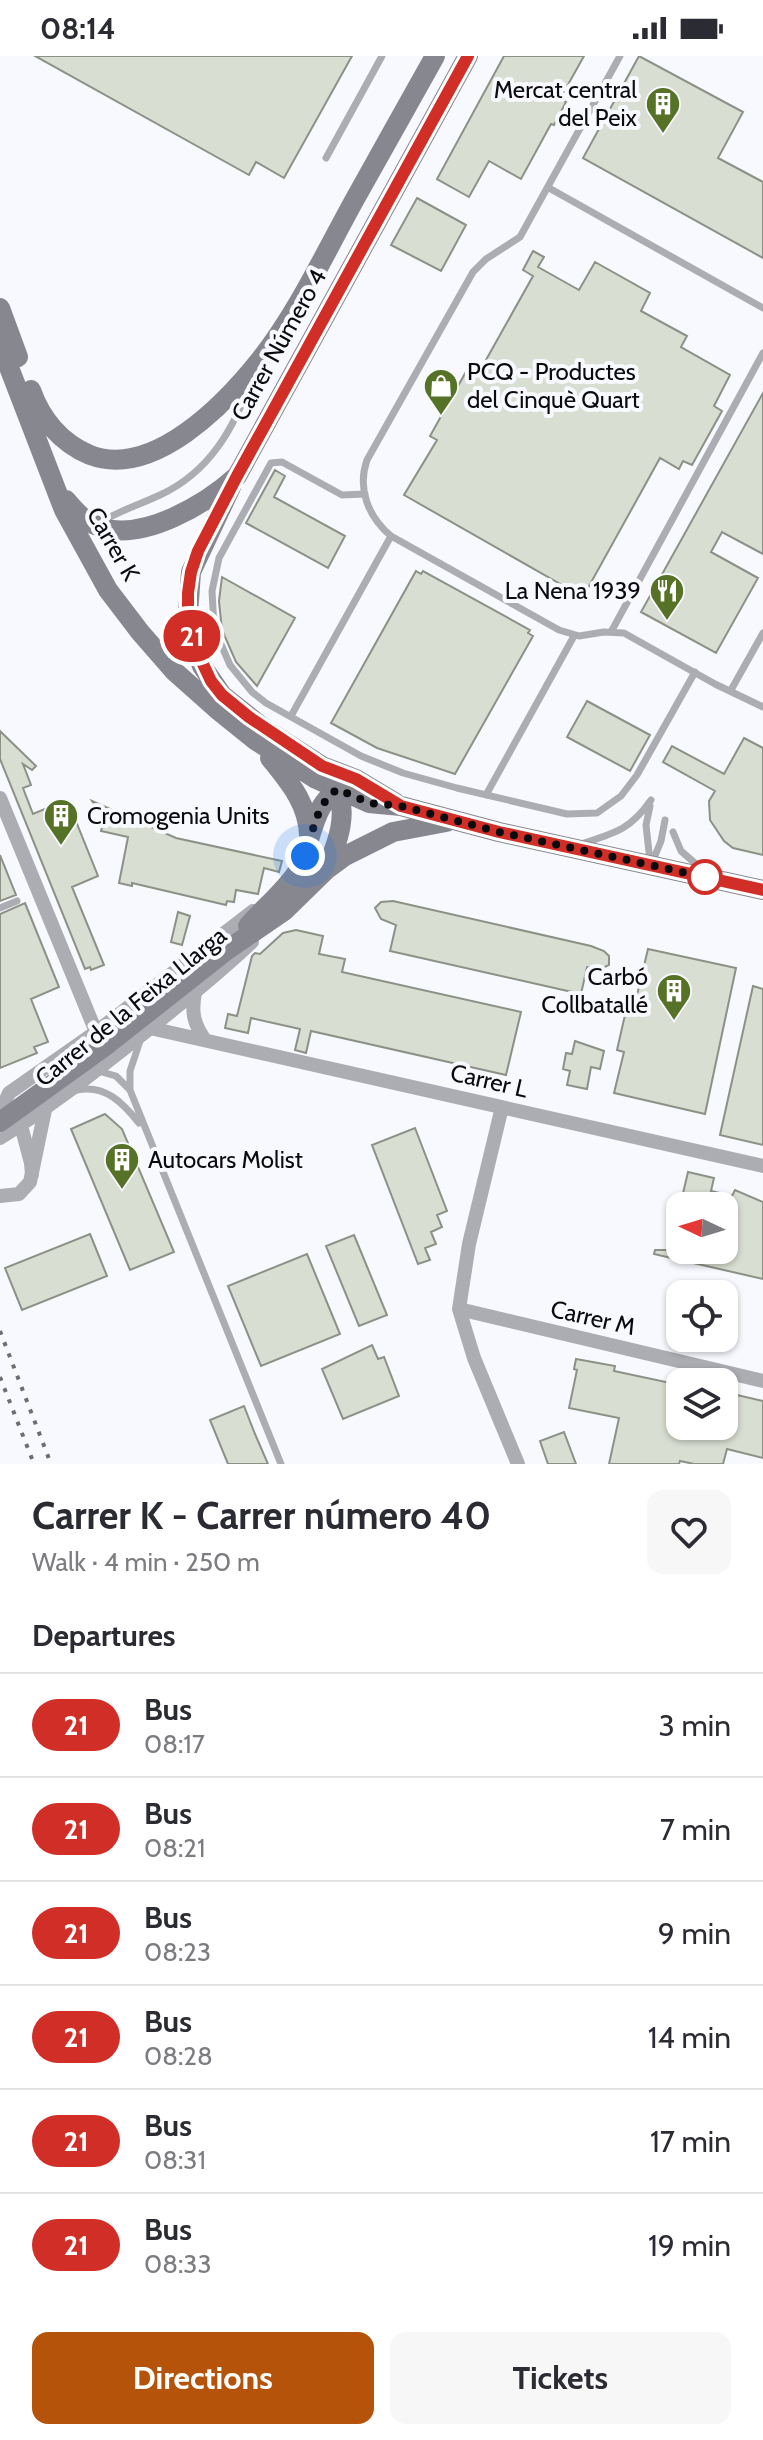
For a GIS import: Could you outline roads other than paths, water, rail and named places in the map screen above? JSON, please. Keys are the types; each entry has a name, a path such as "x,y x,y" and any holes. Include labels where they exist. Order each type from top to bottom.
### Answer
{"main road":[{"name":"Carrer Número 4","path":"0,308 41,414 53,429 74,447 99,458 127,459 151,453 202,421 260,360 294,309 435,56"},
{"name":"Carrer Número 4","path":"58,491 77,514 97,526 130,530 204,503 237,476 468,56"},
{"name":"Carrer K","path":"0,344 68,519 97,571 140,632 194,690 255,740 303,771 369,803 401,806 452,821 763,890"},
{"name":"Carrer K","path":"237,476 191,572 188,615 202,666 222,695 266,730 322,766 356,779 401,806"},
{"path":"255,740 301,800 308,825 307,851"},
{"path":"322,766 338,789 347,787 375,791"},
{"name":"Carrer de la Feixa Llarga","path":"279,904 307,851 319,812 338,789"},
{"name":"Carrer de la Feixa Llarga","path":"326,870 342,820 338,789"},
{"name":"Carrer de la Feixa Llarga","path":"10,1124 187,992 227,950 279,904 355,850 393,832 452,821"}],"street":[{"path":"0,798 96,1032"},
{"name":"Carrer de la Feixa Llarga","path":"0,1112 9,1093 96,1032 229,928 279,904"},
{"name":"Carrer de la Feixa Llarga","path":"10,1124 45,1110 146,1031 187,992 217,976 279,904"},
{"path":"187,992 197,1029 205,1040"},
{"name":"Carrer L","path":"146,1031 205,1040 763,1166"},
{"name":"Carrer de la Feixa Llarga","path":"0,1138 10,1124 15,1100 39,1078 85,1046 96,1032"},
{"path":"502,1107 469,1244 459,1309 474,1358 518,1464"},
{"name":"Carrer de la Feixa Llarga","path":"32,1175 45,1110"},
{"name":"Carrer de la Feixa Llarga","path":"10,1124 31,1163 32,1175"},
{"path":"0,1196 19,1194 32,1175"},
{"name":"Carrer M","path":"459,1309 763,1381"}],"lane":[{"path":"326,158 382,56"},
{"path":"620,56 520,237 486,259 473,272 367,460 363,476 365,494 373,516 391,536 559,630 574,636 611,632 629,636 763,707"},
{"path":"549,188 763,308"},
{"path":"611,632 763,353"},
{"path":"108,518 163,494 206,462 228,436 260,360"},
{"path":"365,494 342,495 282,462 274,462 268,466 214,572 212,612 220,647 252,692 291,716 382,765 486,795 567,814 587,815 604,809 621,796 637,775 695,672"},
{"path":"291,716 391,536"},
{"path":"735,692 763,633"},
{"path":"486,795 574,636"},
{"path":"570,847 621,831 637,819 651,800 646,825 651,865"},
{"path":"651,865 661,841 665,820"},
{"path":"673,832 687,858 715,879"},
{"path":"0,908 17,901"},
{"path":"146,1031 130,1071 130,1090 281,1464"},
{"path":"96,1070 116,1076 130,1090"},
{"path":"68,1092 97,1088 110,1094 129,1110 145,1131"}],"railway":[{"path":"0,1331 51,1464"},
{"path":"0,1377 34,1464"}],"place":[{"name":"Mercat central del Peix","path":"663,135"},
{"name":"PCQ - Productes del Cinquè Quart","path":"441,417"},
{"name":"La Nena 1939","path":"667,622"},
{"name":"Cromogenia Units","path":"61,847"},
{"name":"Carbó Collbatallé","path":"674,1022"},
{"name":"Autocars Molist","path":"122,1191"}]}
